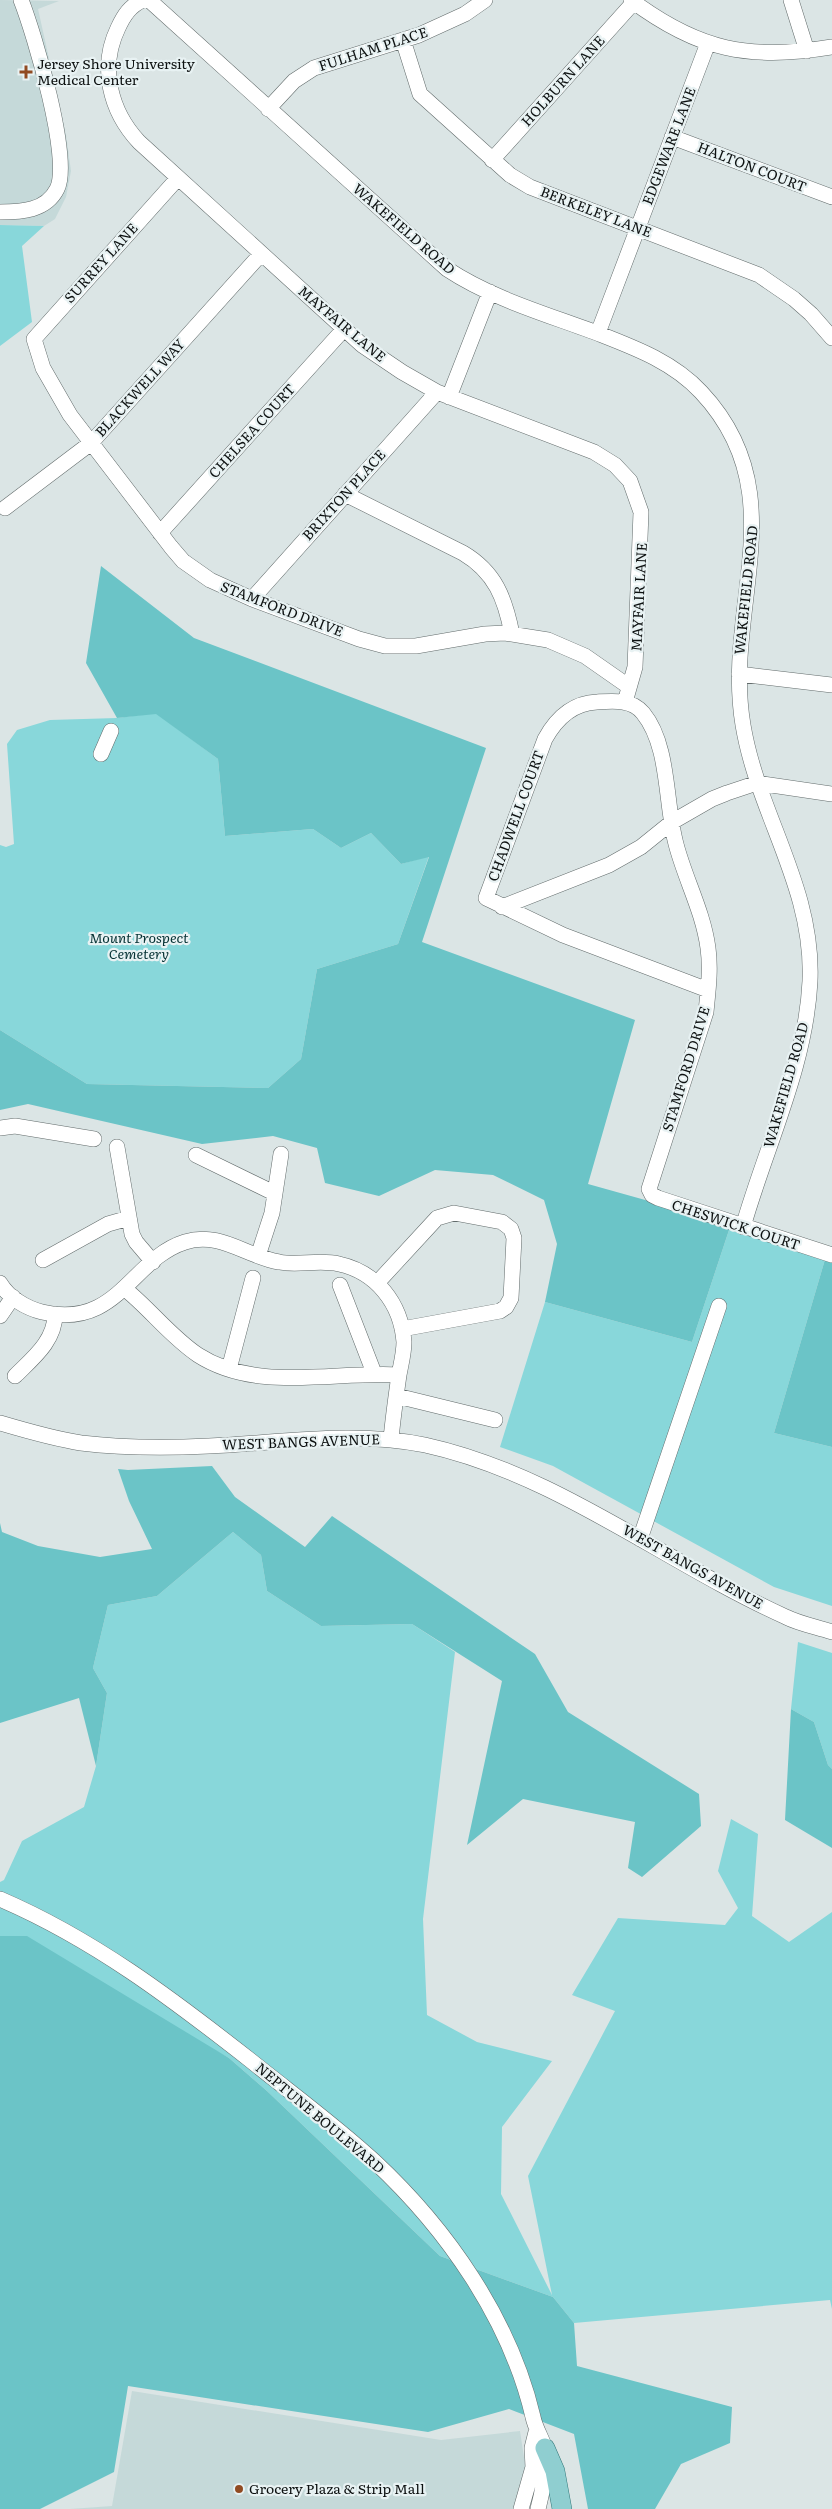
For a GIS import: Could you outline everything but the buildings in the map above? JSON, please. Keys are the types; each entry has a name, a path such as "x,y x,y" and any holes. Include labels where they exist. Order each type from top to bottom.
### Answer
{"main road":[{"path":"540,2440 556,2471 562,2509"}],"street":[{"path":"0,212 18,212 33,209 48,201 56,192 62,172 43,67 21,0"},
{"name":"MAYFAIR LANE","path":"143,0 133,5 116,31 108,64 110,89 117,111 128,130 178,178 344,328 384,361 443,395 594,452 615,465 630,481 638,500 642,524 635,667 628,686 625,702"},
{"name":"WAKEFIELD ROAD","path":"149,0 434,258 460,277 490,292 649,354 684,376 714,407 738,449 750,485 754,522 740,642 739,674 743,726 757,783 800,895 808,937 810,979 801,1045 743,1227"},
{"name":"FULHAM PLACE","path":"268,109 294,82 314,68 403,40 443,25 485,0"},
{"path":"791,0 807,51"},
{"path":"633,1 668,25 708,43 753,53 807,51 832,47"},
{"name":"HOLBURN LANE","path":"492,160 633,1"},
{"name":"BERKELEY LANE","path":"403,40 420,94 510,175 530,187 744,269 765,279 794,299 811,314 832,338"},
{"name":"EDGEWARE LANE","path":"598,333 708,43"},
{"name":"HALTON COURT","path":"672,136 832,197"},
{"name":"SURREY LANE","path":"37,352 34,339 37,334 178,178"},
{"name":"BLACKWELL WAY","path":"5,508 91,443 262,254"},
{"name":"BRIXTON PLACE","path":"252,599 345,494 443,395 490,292"},
{"name":"CHELSEA COURT","path":"160,533 344,328"},
{"name":"STAMFORD DRIVE","path":"37,352 51,384 91,443 160,533 184,561 198,573 252,599 359,639 386,646 416,646 485,634 512,634 548,640 572,650 628,686"},
{"path":"345,494 480,564 494,580 501,593 507,608 512,634"},
{"path":"739,674 832,685"},
{"name":"CHADWELL COURT","path":"625,702 592,702 582,705 565,714 554,724 545,739 486,898 563,935 708,990"},
{"name":"STAMFORD DRIVE","path":"625,702 643,712 659,744 679,856 699,909 706,934 709,958 708,990 703,1024 650,1184"},
{"path":"101,754 111,731"},
{"path":"502,907 610,864 641,847 672,822 712,799 757,783 832,794"},
{"path":"0,1128 16,1126 94,1139"},
{"path":"116,1147 129,1218 136,1242 153,1262"},
{"path":"258,1256 268,1227 281,1154"},
{"path":"196,1155 274,1193"},
{"name":"CHESWICK COURT","path":"650,1184 652,1195 658,1198 832,1256"},
{"path":"378,1282 437,1218 444,1214 454,1213 502,1222 511,1229 514,1238 510,1298 506,1307 500,1311 402,1329"},
{"path":"43,1260 108,1224 129,1218"},
{"path":"0,1283 13,1298 37,1311 55,1314 79,1312 103,1305 125,1289 168,1250 198,1239 222,1241 258,1256 283,1263 336,1263 378,1282 398,1316 402,1329 403,1358 391,1439"},
{"path":"229,1369 254,1278"},
{"path":"340,1285 374,1374"},
{"path":"125,1289 192,1351 208,1361 229,1369 258,1376 279,1377 399,1375"},
{"path":"0,1316 13,1298"},
{"path":"640,1539 719,1306"},
{"path":"15,1376 48,1341 55,1326 55,1314"},
{"path":"396,1396 496,1420"},
{"name":"WEST BANGS AVENUE","path":"0,1423 39,1435 82,1443 136,1446 208,1446 346,1438 391,1439 476,1459 515,1473 567,1498 787,1618 832,1632"},
{"name":"NEPTUNE BOULEVARD","path":"0,1899 102,1952 154,1985 342,2133 398,2185 445,2239 481,2292 502,2331 526,2390 540,2440 544,2486 538,2509"},
{"name":"NEPTUNE BOULEVARD","path":"521,2509 533,2467 532,2448 540,2440"}],"shaded area":[{"name":"Jersey Shore University Medical Center","path":"0,0 59,1 38,9 66,135 71,171 66,197 55,219 44,226 0,225"},
{"path":"101,566 194,638 486,748 422,942 635,1020 588,1184 731,1224 692,1342 545,1302 557,1244 544,1200 493,1175 435,1170 379,1196 325,1183 317,1148 273,1136 202,1144 28,1104 0,1110 0,1030 87,1084 268,1088 301,1059 317,969 398,944 429,857 401,864 371,833 341,848 313,829 225,836 218,759 156,714 117,718 86,663"},
{"path":"832,1246 832,1447 774,1433 826,1256"},
{"path":"212,1466 235,1497 305,1547 332,1516 535,1654 568,1712 699,1794 701,1826 642,1877 628,1868 635,1822 523,1799 467,1845 502,1681 412,1624 321,1626 267,1591 261,1555 233,1532 157,1596 108,1605 93,1668 107,1693 96,1766 79,1698 0,1723 0,1523 2,1532 38,1546 100,1557 152,1549 129,1501 118,1469"},
{"path":"791,1709 814,1722 828,1765 832,1769 832,1848 785,1820"},
{"path":"0,1936 27,1936 229,2058 267,2091 440,2256 553,2297 574,2323 577,2366 732,2407 730,2443 681,2464 655,2509 588,2509 574,2434 509,2409 428,2432 128,2386 114,2472 40,2509 0,2509"},
{"path":"132,2391 441,2440 520,2431 526,2471 513,2509 70,2509 112,2506"}],"green space":[{"path":"0,225 44,226 22,246 32,322 0,346"},
{"name":"Mount Prospect Cemetery","path":"156,713 218,759 225,836 313,829 341,848 371,833 401,864 429,856 398,944 317,969 301,1059 268,1088 87,1084 0,1030 0,845 6,847 14,844 7,744 17,730 50,720 117,718"},
{"path":"731,1224 826,1256 774,1433 832,1447 832,1606 774,1587 553,1466 500,1447 545,1302 692,1342"},
{"path":"233,1532 261,1555 267,1591 321,1626 412,1624 455,1652 423,1919 427,2015 477,2042 552,2061 502,2127 501,2194 552,2295 528,2176 615,2011 572,1995 618,1918 725,1925 738,1908 718,1871 731,1819 758,1834 752,1916 789,1942 832,1912 832,2309 830,2300 574,2323 553,2297 440,2256 267,2091 229,2058 0,1936 0,1882 4,1880 22,1841 84,1807 96,1766 107,1693 93,1668 108,1605 157,1596"},
{"path":"798,1642 832,1653 832,1769 828,1765 814,1722 791,1709"}],"place":[{"name":"Jersey Shore University Medical Center","path":"26,72"},
{"name":"Grocery Plaza & Strip Mall","path":"239,2489"}]}
